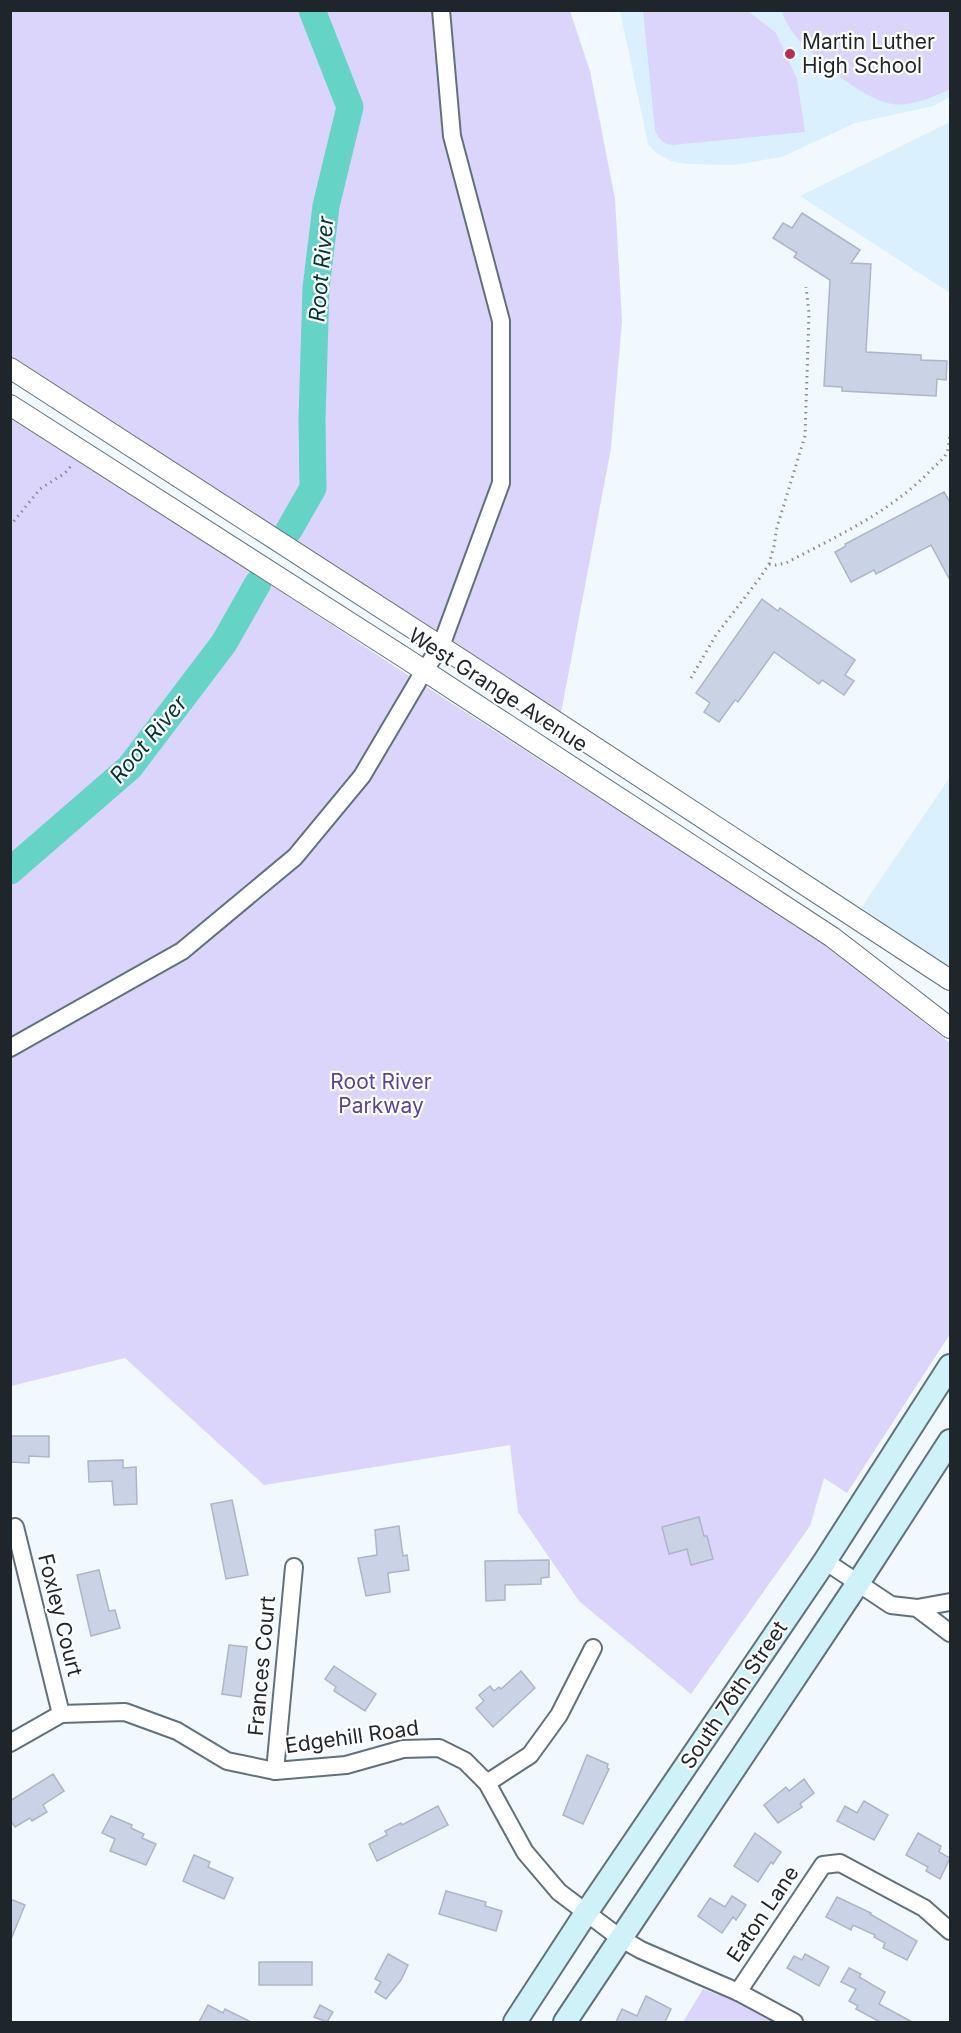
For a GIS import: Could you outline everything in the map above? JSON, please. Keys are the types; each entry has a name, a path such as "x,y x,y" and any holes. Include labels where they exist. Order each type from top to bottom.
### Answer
{"main road":[{"name":"South 76th Street","path":"515,2022 586,1913 825,1561 951,1366"},
{"name":"South 76th Street","path":"564,2022 951,1441"}],"street":[{"path":"10,1048 182,951 295,857 362,776 441,646 501,483 501,321 452,136 441,10"},
{"name":"West Grange Avenue","path":"10,368 441,646 951,980"},
{"name":"West Grange Avenue","path":"10,405 832,937 951,1028"},
{"path":"262,566 279,542"},
{"name":"Foxley Court","path":"15,1527 61,1714"},
{"path":"825,1561 891,1605 917,1608 951,1602"},
{"name":"Frances Court","path":"275,1771 294,1566"},
{"path":"917,1608 951,1633"},
{"path":"487,1783 530,1755 559,1715 593,1648"},
{"name":"Edgehill Road","path":"10,1743 61,1714 125,1712 177,1731 227,1761 275,1771 346,1765 403,1749 440,1748 465,1761 487,1783 525,1852 559,1892 586,1913 640,1950 738,1992 794,2022"},
{"name":"Eaton Lane","path":"738,1992 823,1865 840,1863 924,1908 951,1931"}],"path":[{"path":"691,678 716,635 769,564 777,527 805,436 809,313 806,287"},
{"path":"769,564 786,563 879,514 920,482 944,457 951,434"},
{"path":"10,526 40,489 65,473 84,453"}],"shaded area":[{"name":"Martin Luther High School","path":"620,11 950,11 950,97 933,106 855,123 782,157 734,165 687,164 671,161 656,153 648,144"},
{"path":"950,122 950,293 800,196"},
{"path":"950,777 950,969 861,908"}],"green space":[{"path":"10,11 570,11 590,71 615,199 622,321 611,448 561,713 11,359"},
{"path":"643,11 748,11 776,33 797,79 805,132 673,145 662,141 655,130"},
{"path":"784,11 950,11 950,89 914,103 899,105 880,101 852,85 810,51 791,30 782,14"},
{"name":"Root River Parkway","path":"11,413 397,668 822,942 950,1043 950,1334 847,1493 824,1478 810,1526 691,1694 579,1601 518,1512 510,1445 264,1485 125,1358 11,1386"},
{"path":"703,1989 750,2007 777,2022 683,2022"}],"building":[{"path":"802,213 860,250 851,263 871,264 866,352 921,355 921,360 947,361 946,380 937,379 936,396 842,391 842,387 824,386 830,280 794,257 797,253 773,238 783,223 792,228"},
{"path":"944,492 951,504 951,582 931,545 876,574 874,570 851,582 835,552 846,546 845,544"},
{"path":"762,599 778,611 780,608 855,660 845,675 854,681 844,695 822,680 819,684 774,652 738,702 735,700 719,722 704,712 710,703 696,693"},
{"path":"10,1436 49,1436 49,1457 29,1456 29,1463 10,1462"},
{"path":"123,1460 123,1468 136,1467 137,1504 114,1505 112,1481 89,1482 88,1461"},
{"path":"232,1500 248,1575 226,1579 211,1504"},
{"path":"699,1517 713,1559 691,1565 687,1549 669,1554 662,1527"},
{"path":"399,1526 403,1556 407,1555 409,1570 388,1573 390,1592 366,1596 358,1558 377,1555 375,1530"},
{"path":"549,1560 549,1577 541,1578 541,1584 505,1585 505,1600 486,1601 485,1561"},
{"path":"99,1570 109,1611 115,1610 120,1628 91,1636 77,1575"},
{"path":"229,1645 247,1647 241,1697 222,1694"},
{"path":"334,1666 376,1694 365,1711 334,1691 336,1687 325,1679"},
{"path":"521,1671 535,1688 493,1727 476,1708 484,1701 479,1695 490,1686 494,1691 499,1687 501,1689"},
{"path":"587,1755 608,1764 609,1769 583,1824 563,1815"},
{"path":"53,1774 64,1791 43,1805 47,1812 15,1827 10,1820 10,1801"},
{"path":"804,1779 814,1793 800,1804 802,1807 778,1823 764,1805 786,1787 789,1791"},
{"path":"864,1801 888,1815 874,1840 837,1821 845,1806 857,1813"},
{"path":"438,1806 448,1825 377,1861 369,1844 387,1835 385,1831 401,1823 402,1825"},
{"path":"111,1816 132,1825 131,1828 144,1834 142,1838 156,1844 146,1865 110,1851 115,1839 102,1833"},
{"path":"755,1833 781,1852 773,1864 771,1862 758,1882 734,1866"},
{"path":"918,1833 941,1846 939,1852 950,1858 940,1879 926,1871 928,1867 906,1855"},
{"path":"194,1855 210,1862 208,1867 233,1878 224,1899 183,1881"},
{"path":"446,1891 486,1902 485,1906 502,1911 496,1931 439,1914"},
{"path":"732,1896 746,1905 736,1920 733,1917 722,1933 698,1916 710,1898 725,1907"},
{"path":"837,1897 871,1913 917,1941 907,1960 883,1948 885,1943 874,1937 875,1935 853,1925 851,1930 826,1917"},
{"path":"10,1899 25,1905 11,1939 10,1939"},
{"path":"388,1954 408,1965 401,1980 386,1999 375,1992 381,1982 375,1979"},
{"path":"805,1954 829,1967 819,1986 787,1968 794,1956 802,1960"},
{"path":"259,1962 312,1962 312,1985 259,1985"},
{"path":"849,1968 861,1974 859,1977 885,1992 879,2004 912,2022 880,2022 856,2009 858,2006 849,2001 856,1989 841,1982"},
{"path":"646,1996 671,2009 665,2022 616,2022 622,2009 637,2016"},
{"path":"208,2005 223,2013 225,2009 251,2022 199,2022"},
{"path":"320,2005 333,2012 327,2022 314,2017"}],"waterway":[{"name":"Root River","path":"289,530 313,488 312,419 316,288 326,206 350,107 312,10"},
{"name":"Root River","path":"10,871 130,767 224,643 258,583"}],"place":[{"name":"Martin Luther High School","path":"790,54"}]}
